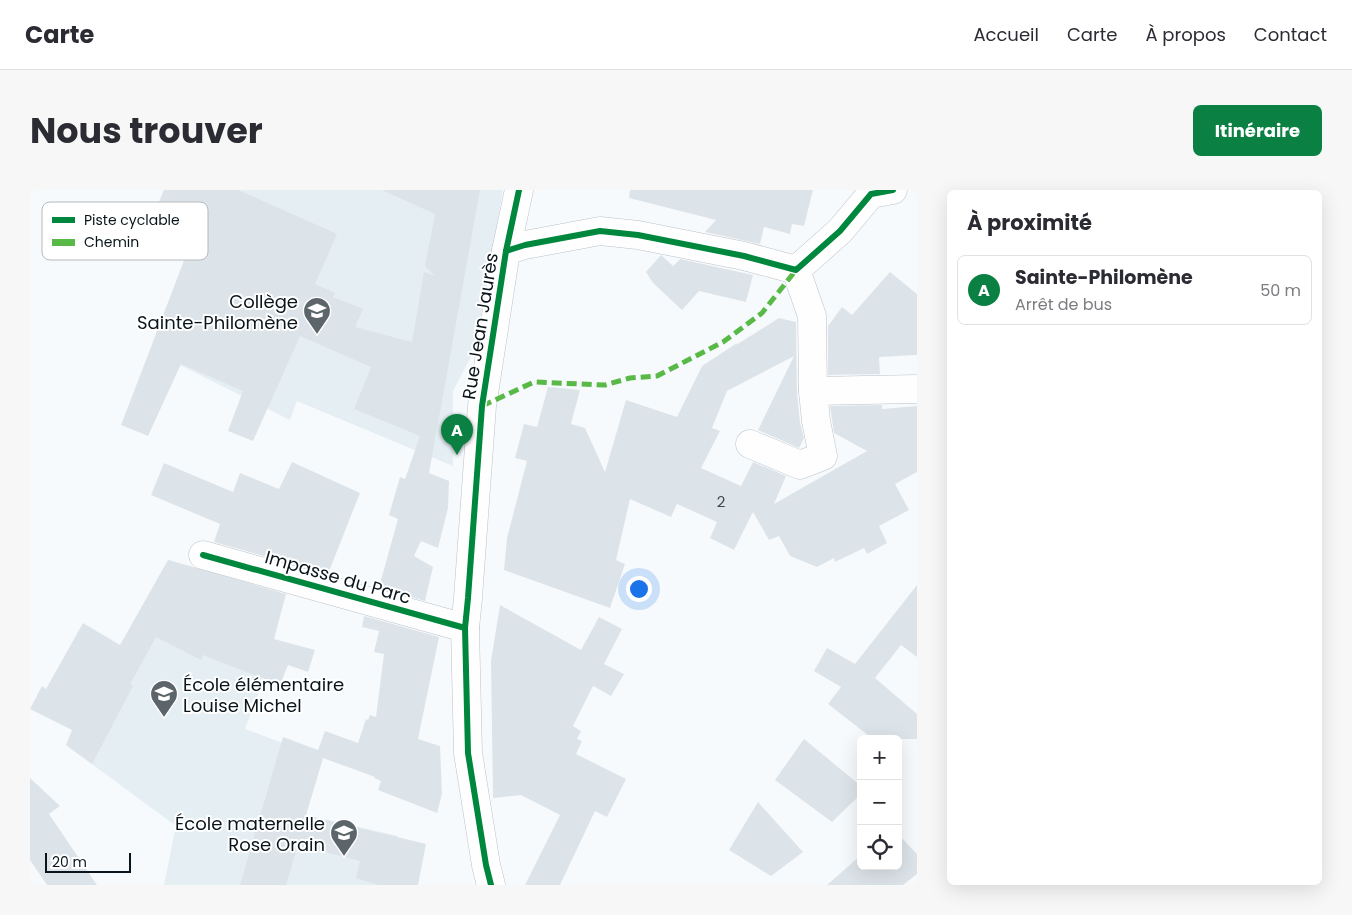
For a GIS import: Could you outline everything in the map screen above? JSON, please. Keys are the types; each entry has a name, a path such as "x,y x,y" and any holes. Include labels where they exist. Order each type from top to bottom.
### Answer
{"street":[{"name":"Rue Jean Jaurès","path":"491,885 468,753 465,628 482,406 506,251 519,190"},
{"path":"796,270 840,231 870,194 893,190"},
{"path":"506,251 525,245 600,231 638,235 734,254 796,270"},
{"path":"750,444 800,465 823,456 816,421 812,316 796,270"},
{"path":"814,391 917,389"},
{"name":"Impasse du Parc","path":"203,555 465,628"}],"shaded area":[{"name":"Collège Sainte-Philomène","path":"164,190 503,190 475,349 453,391 453,466 297,401 290,420 150,350 184,260 208,260 208,202 159,202"},
{"name":"École élémentaire Louise Michel","path":"168,560 251,583 244,594 252,673 264,679 245,729 323,758 306,815 398,836 388,885 164,885 176,826 66,745"}],"building":[{"path":"164,190 238,190 337,234 315,284 335,293 333,297 363,309 355,327 412,342 424,272 435,276 425,266 435,214 382,190 480,190 429,473 449,481 448,508 438,548 421,541 414,556 433,567 425,601 373,586 379,587 398,519 389,515 400,477 405,479 420,436 354,409 371,367 300,336 253,441 228,431 243,391 181,364 148,436 121,425 184,260 208,260 208,202 159,202"},
{"path":"630,190 813,190 804,226 792,224 790,234 764,227 760,244 705,232 716,220 629,198"},
{"path":"661,255 673,266 680,259 753,275 746,302 699,291 682,310 653,283 646,272"},
{"path":"890,272 917,294 917,355 879,357 880,374 828,375 828,326 842,307 852,315"},
{"path":"779,318 796,322 797,393 800,423 804,438 799,448 758,430 794,356 727,391 712,428 720,431 701,468 741,486 753,462 786,476 774,504 867,451 834,433 830,406 882,405 882,409 917,406 917,472 895,484 909,510 879,526 887,543 867,554 864,548 835,562 834,558 817,567 790,556 779,536 769,540 753,512 734,550 710,538 717,522 677,504 671,517 630,499 616,560 625,564 610,608 504,570 507,538 527,461 515,458 524,424 537,427 548,387 580,390 571,424 585,428 605,472 626,400 677,417 702,366"},
{"path":"292,462 360,493 328,574 214,542 220,524 151,495 164,463 233,492 240,473 279,489"},
{"path":"168,560 286,594 274,639 315,650 308,672 288,665 280,685 203,655 201,660 156,637 130,684 133,686 92,764 66,745 72,730 30,709 42,686 46,689 83,623 120,645"},
{"path":"917,585 917,657 901,645 875,678 917,714 917,739 902,739 902,735 868,735 828,704 841,687 814,671 827,648 855,664"},
{"path":"500,605 581,650 599,617 622,629 604,664 624,674 611,696 593,686 573,726 581,731 577,739 582,741 576,754 626,779 607,817 595,811 560,885 525,885 560,815 521,795 493,798 491,661"},
{"path":"364,616 439,637 418,739 440,746 442,794 437,813 378,790 381,781 375,777 323,758 306,815 426,844 418,885 378,885 356,878 360,861 298,845 286,885 240,885 283,737 318,750 325,731 358,743 366,719 368,720 370,715 376,717 384,654 374,652 379,631 362,627"},
{"path":"804,739 857,783 857,798 832,822 775,780"},
{"path":"30,778 60,806 49,814 97,885 47,885 30,860"},
{"path":"758,802 803,852 771,876 729,850"},
{"path":"902,838 917,854 917,874 903,885 827,885 857,859 857,870 902,870"}],"marked path":[{"path":"482,406 534,382 605,385 630,378 657,376 723,342 762,313 796,270"}],"cycle path":[{"path":"491,885 468,753 465,628 482,406 506,251 519,190"},
{"path":"506,251 525,245 600,231 638,235 744,256 796,270 840,231 871,194 893,190"},
{"path":"203,555 465,628"}],"place":[{"name":"Collège Sainte-Philomène","path":"317,335"},
{"name":"Sainte-Philomène","path":"457,455"},
{"name":"École élémentaire Louise Michel","path":"164,718"},
{"name":"École maternelle Rose Orain","path":"344,857"}]}
